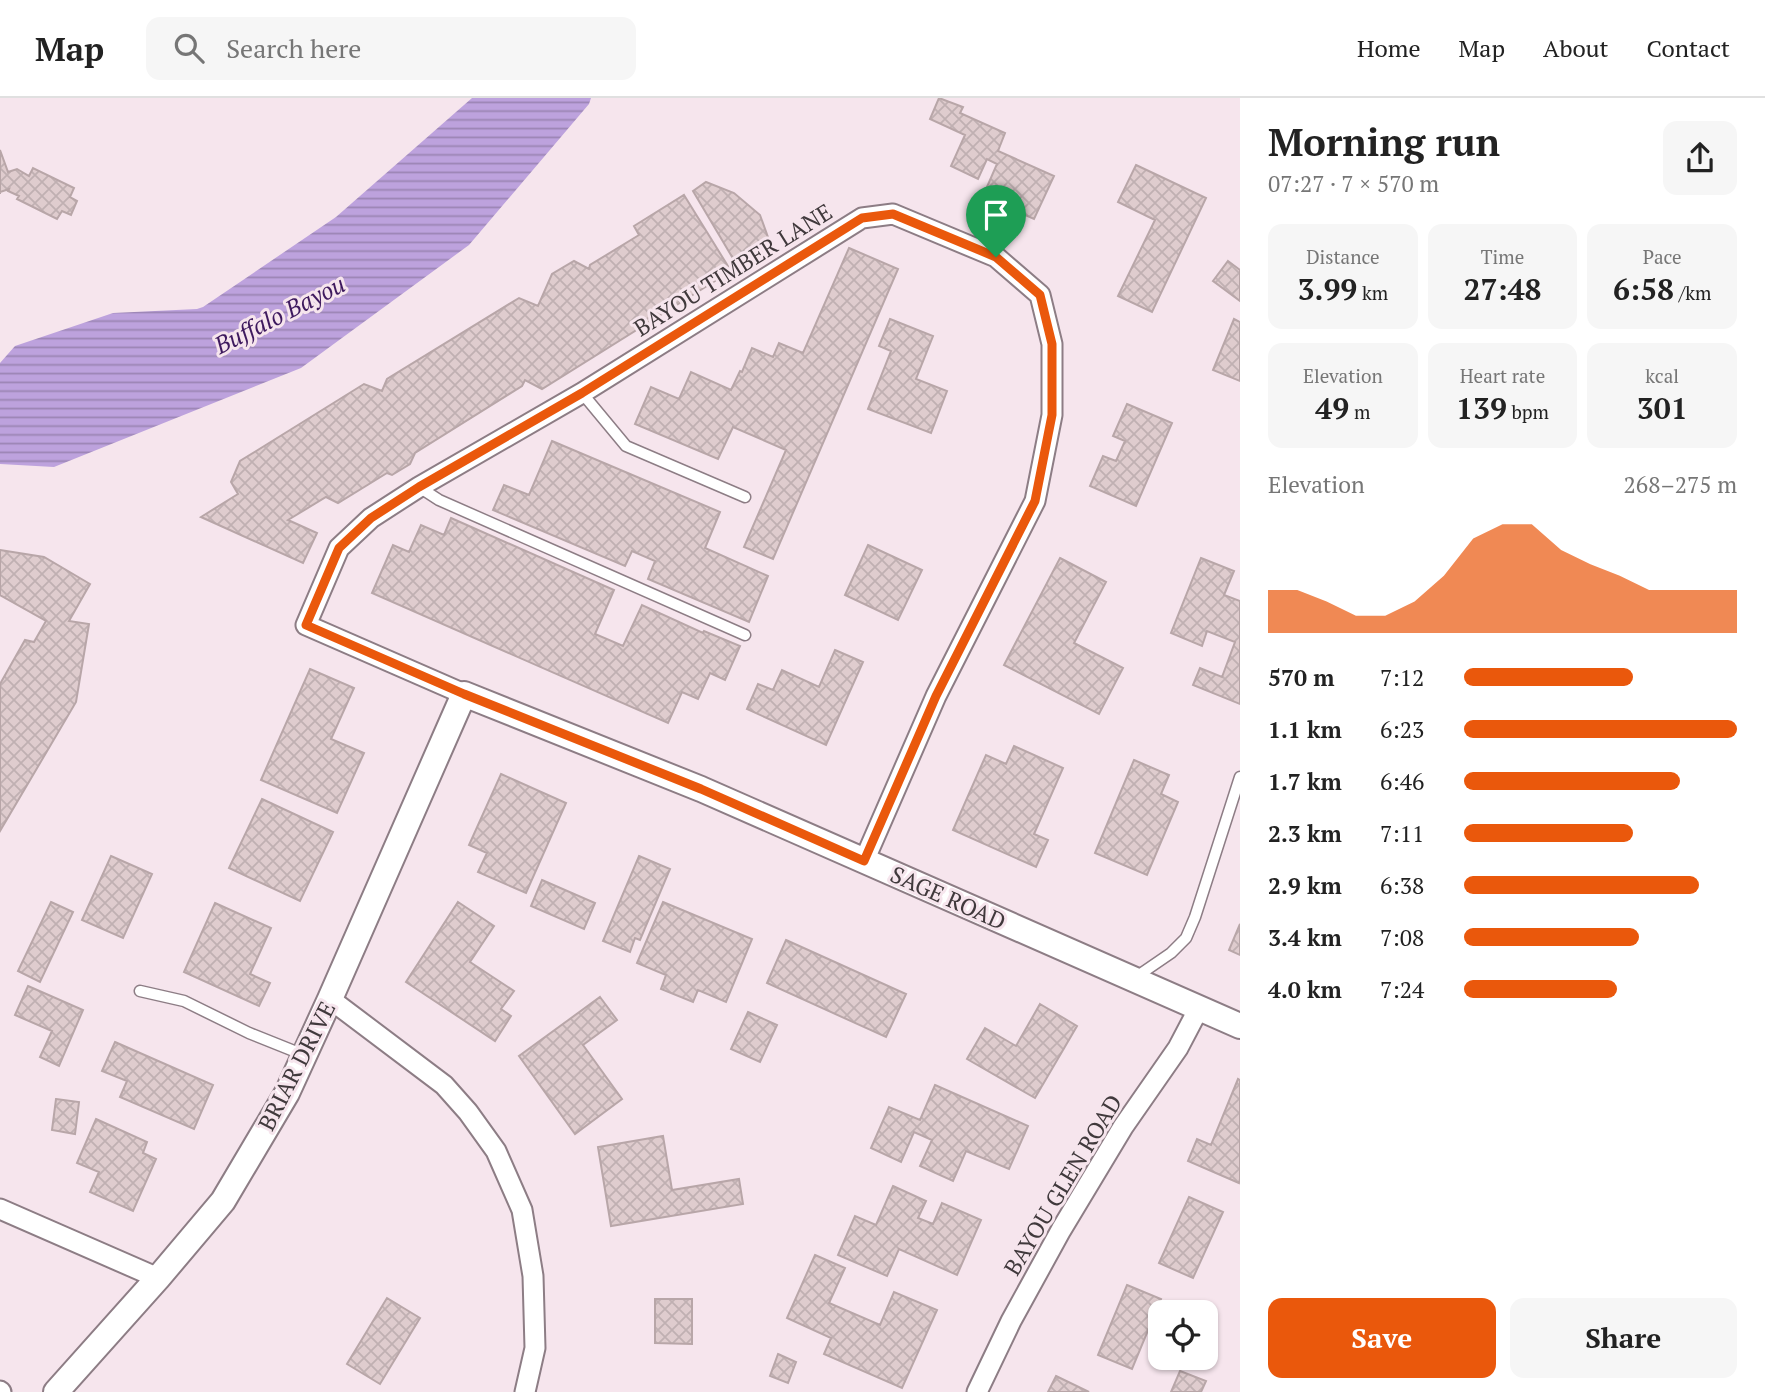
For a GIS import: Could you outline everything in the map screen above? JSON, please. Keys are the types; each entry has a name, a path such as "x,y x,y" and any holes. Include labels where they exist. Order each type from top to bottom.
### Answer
{"street":[{"name":"BAYOU TIMBER LANE","path":"306,625 339,548 371,518 419,487 582,393 862,218 893,214 985,252 996,257 1040,295 1052,344 1052,415 1035,501 936,696 864,861"},
{"name":"SAGE ROAD","path":"306,625 464,694 701,789 1240,1027"},
{"name":"BRIAR DRIVE","path":"56,1392 223,1201 287,1093 464,694"},
{"path":"330,999 444,1085 468,1112 496,1151 522,1210 533,1276 535,1348 525,1392"},
{"name":"BAYOU GLEN ROAD","path":"977,1392 1011,1321 1061,1230 1124,1127 1178,1048 1199,1008"},
{"path":"0,1209 158,1278"}],"lane":[{"path":"582,393 626,446 745,497"},
{"path":"419,487 439,500 745,635"},
{"path":"1133,979 1171,953 1186,937 1240,778"},
{"path":"140,991 184,1001 304,1055"}],"water":[{"name":"Buffalo Bayou","path":"472,98 591,98 589,104 469,245 301,368 54,467 0,464 0,363 15,346 113,313 203,307 336,217"}],"building":[{"path":"939,98 963,107 960,113 1005,133 998,151 1054,176 1034,219 983,196 997,164 987,159 978,179 951,166 965,135 930,119"},
{"path":"0,150 8,172 17,169 29,176 33,168 74,188 70,197 77,201 71,215 62,211 57,219 17,199 19,196 8,191 9,189 0,192"},
{"path":"1136,165 1206,198 1152,312 1118,296 1155,220 1118,202"},
{"path":"706,182 734,193 760,215 773,251 741,272 693,191"},
{"path":"684,195 731,271 542,389 525,380 522,386 415,453 410,464 392,475 387,473 338,503 326,497 288,520 317,533 303,563 201,517 238,494 231,482 240,461 364,384 382,391 387,379 519,298 538,306 552,274 574,261 589,269 590,265 639,235 634,226"},
{"path":"849,248 898,269 773,559 744,547 786,450 733,427 718,459 635,424 651,387 679,399 691,372 731,390 752,348 773,357 779,343 803,353"},
{"path":"1228,261 1240,270 1240,301 1213,281"},
{"path":"890,319 933,336 916,379 947,391 931,433 868,409 891,351 879,346"},
{"path":"1234,319 1240,322 1240,381 1213,370"},
{"path":"1127,404 1172,423 1136,506 1090,486 1103,456 1116,461 1125,441 1113,436"},
{"path":"552,441 720,512 705,548 768,576 749,622 648,579 655,561 632,551 625,566 493,510 504,485 529,495"},
{"path":"451,518 614,590 595,634 623,646 642,605 703,633 704,631 740,646 725,680 710,673 698,699 682,692 668,723 372,593 393,545 409,552 421,525 444,535"},
{"path":"868,545 922,570 898,620 845,595"},
{"path":"0,550 44,557 90,584 69,621 89,624 76,702 0,831 0,684 25,640 34,642 46,621 0,595"},
{"path":"1060,558 1106,582 1074,643 1123,668 1099,714 1004,665"},
{"path":"1201,558 1234,571 1224,595 1240,601 1240,704 1193,685 1200,668 1222,677 1235,642 1207,631 1202,646 1171,633"},
{"path":"835,650 863,662 826,745 747,709 758,684 773,690 782,670 819,687"},
{"path":"310,669 354,688 331,739 364,753 337,813 261,780"},
{"path":"1014,746 1063,768 1034,834 1048,840 1036,867 953,830 986,755 1006,764"},
{"path":"1134,760 1169,775 1161,794 1178,802 1147,875 1095,853"},
{"path":"501,774 566,803 526,893 478,872 487,853 469,845"},
{"path":"262,799 333,832 300,901 229,868"},
{"path":"111,856 152,874 123,938 82,920"},
{"path":"639,856 670,869 640,940 635,938 630,952 603,941"},
{"path":"542,880 595,903 584,929 531,906"},
{"path":"51,902 73,912 40,982 18,971"},
{"path":"458,902 494,926 470,962 514,991 501,1009 511,1016 495,1041 406,982"},
{"path":"663,902 752,939 726,1002 698,990 693,1002 661,989 666,975 637,963"},
{"path":"215,903 271,928 250,974 270,983 259,1006 184,972"},
{"path":"1240,924 1240,955 1229,950"},
{"path":"786,940 906,994 886,1037 767,983"},
{"path":"28,986 83,1010 59,1066 40,1057 52,1031 15,1015"},
{"path":"600,997 617,1020 583,1045 622,1099 575,1134 519,1056"},
{"path":"1040,1004 1077,1026 1035,1098 967,1059 985,1028 1016,1046"},
{"path":"748,1012 777,1025 760,1062 731,1049"},
{"path":"115,1042 213,1085 194,1129 120,1097 127,1081 102,1071"},
{"path":"1238,1079 1239,1183 1188,1161 1197,1139 1211,1145"},
{"path":"935,1085 1028,1126 1009,1169 966,1151 953,1181 920,1166 932,1140 914,1132 901,1162 871,1148 889,1107 920,1120"},
{"path":"56,1099 79,1102 75,1134 52,1130"},
{"path":"96,1119 147,1142 143,1153 156,1159 133,1211 90,1192 99,1172 77,1163"},
{"path":"663,1136 672,1190 739,1179 743,1204 611,1226 598,1147"},
{"path":"893,1186 926,1201 918,1218 933,1224 942,1203 981,1220 957,1275 899,1249 887,1276 838,1255 855,1216 876,1225"},
{"path":"1189,1197 1223,1212 1193,1278 1159,1263"},
{"path":"815,1255 845,1268 829,1303 880,1325 894,1292 937,1310 902,1388 824,1354 831,1338 787,1318"},
{"path":"1127,1285 1161,1299 1148,1300 1148,1330 1132,1369 1098,1355"},
{"path":"387,1298 420,1318 380,1384 347,1364"},
{"path":"655,1299 692,1299 692,1344 655,1343"},
{"path":"778,1354 796,1362 788,1383 770,1376"},
{"path":"1180,1371 1206,1381 1201,1392 1171,1392"},
{"path":"1056,1376 1089,1392 1048,1392"}],"route":[{"path":"893,214 996,257 1040,295 1052,344 1052,415 1035,501 936,696 864,861 701,789 464,694 306,625 339,548 371,518 419,487 582,393 862,218 893,214"}]}
